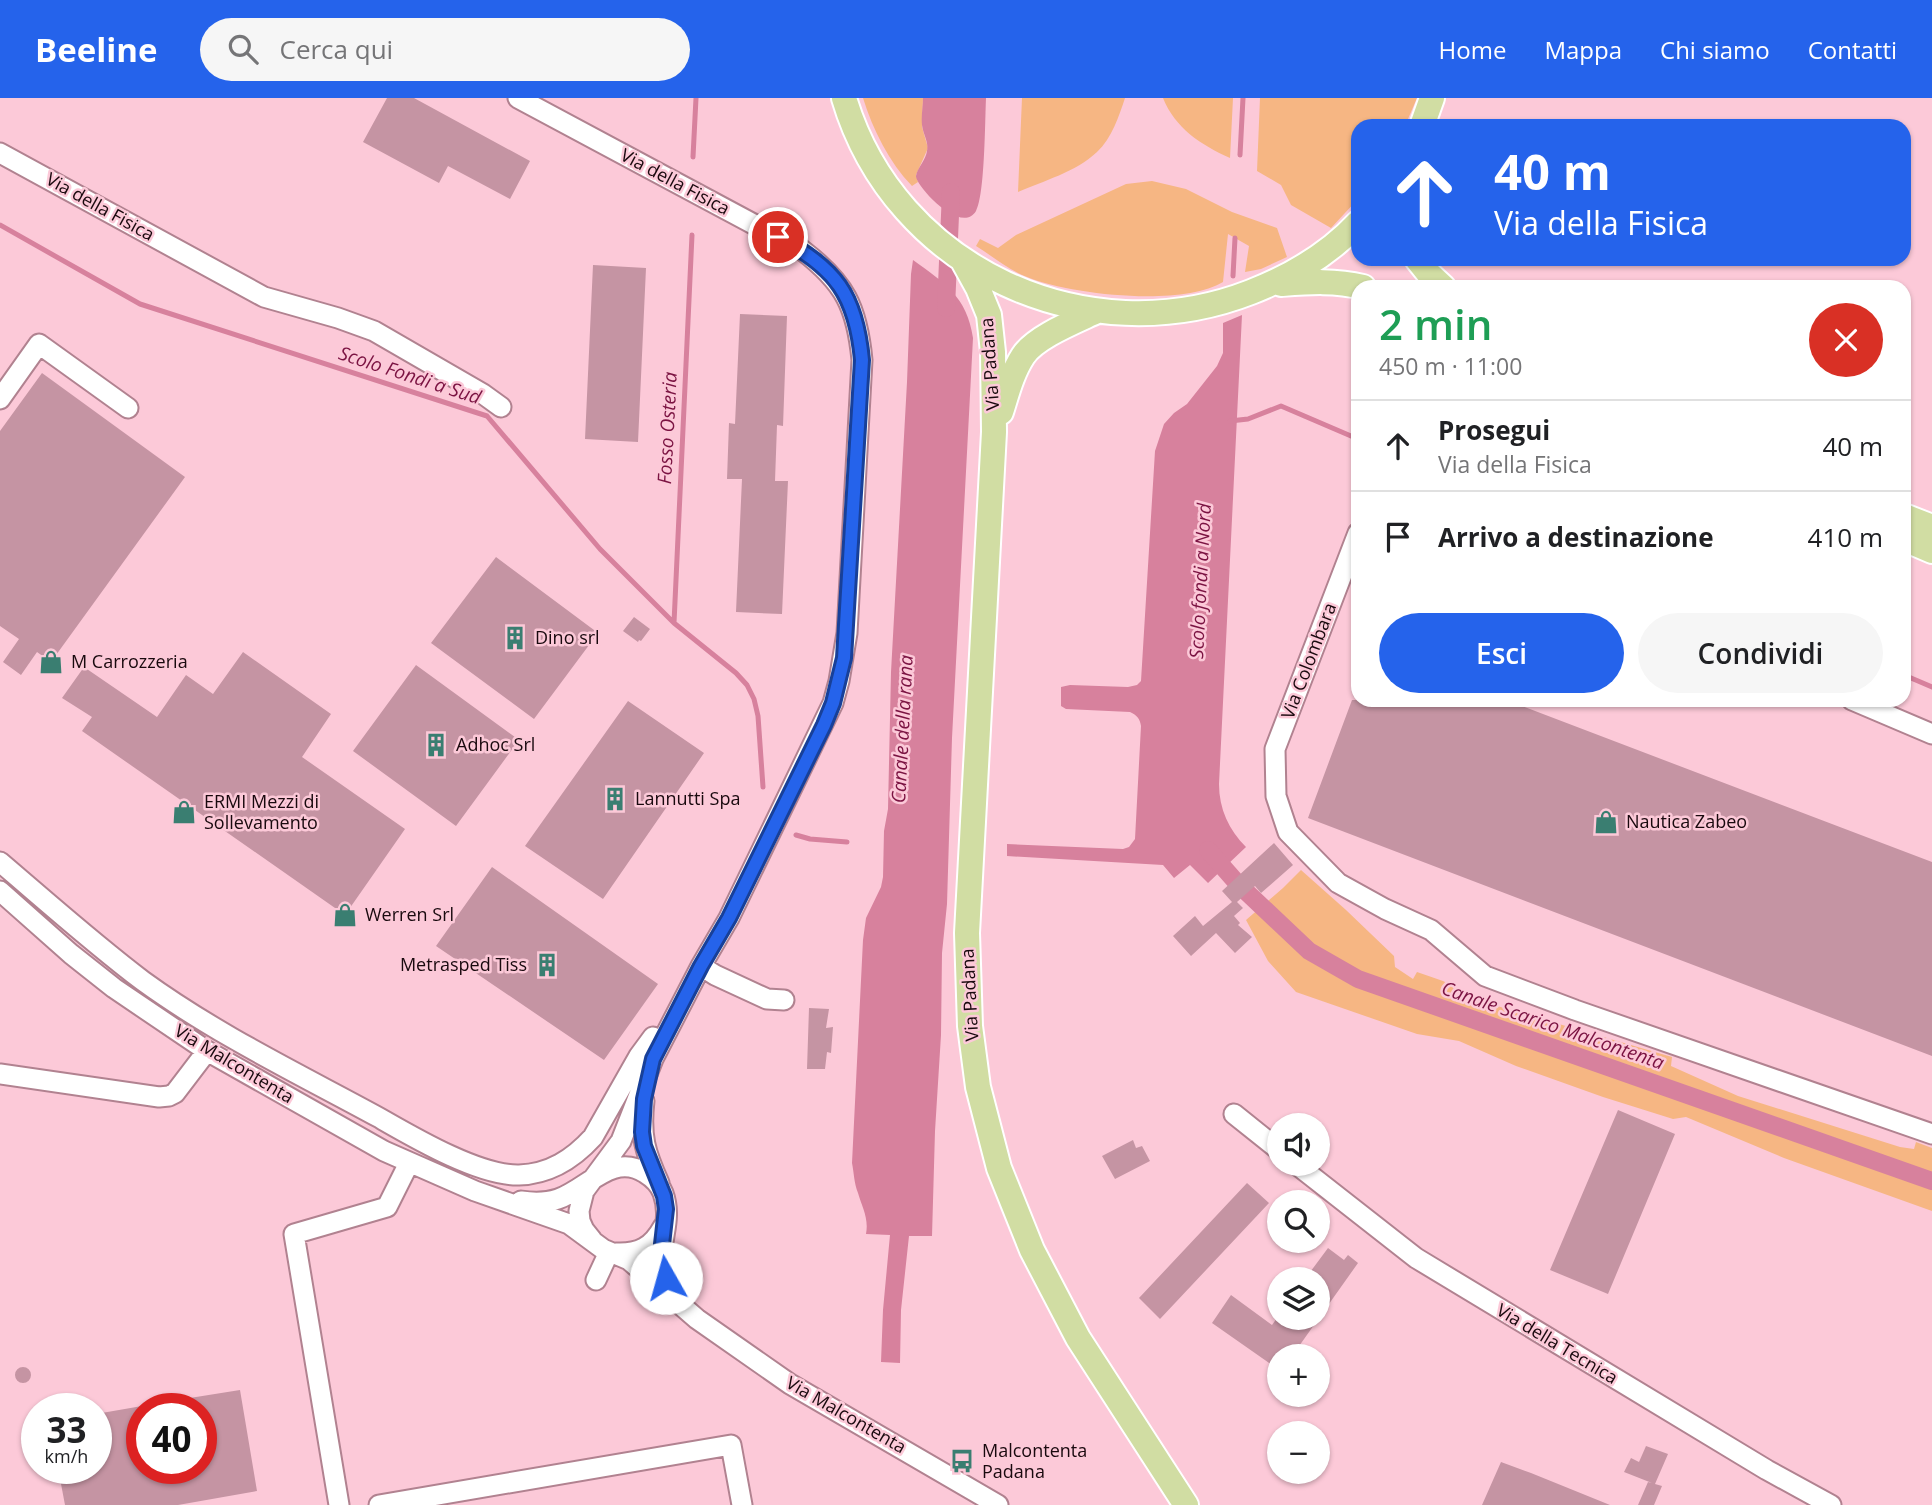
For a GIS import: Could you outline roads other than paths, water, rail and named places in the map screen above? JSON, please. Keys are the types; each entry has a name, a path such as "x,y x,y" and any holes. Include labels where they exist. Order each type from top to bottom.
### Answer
{"main road":[{"path":"844,98 859,138 874,166 892,192 936,240 987,275 1049,301 1097,311 1131,314 1166,313 1200,307 1266,286 1307,266 1324,255 1351,230"},
{"path":"1424,119 1432,98"},
{"name":"Via Padana","path":"962,259 989,315 993,352 994,432 967,933 970,1026 978,1087 999,1168 1032,1250 1078,1339 1186,1505"},
{"path":"1423,266 1435,280"},
{"path":"1266,286 1322,281 1351,284"},
{"name":"Via Padana","path":"994,432 1012,378 1025,353 1049,334 1097,311"},
{"path":"1911,519 1932,527"},
{"path":"1911,542 1932,551"}],"street":[{"name":"Via della Fisica","path":"517,98 802,250 834,278 846,296 855,315 862,360 847,633 833,703 729,918 653,1059 621,1141 590,1182"},
{"name":"Via della Fisica","path":"0,153 264,297 374,331 472,387 501,407"},
{"path":"0,399 39,344 128,408"},
{"name":"Via Colombara","path":"1351,551 1275,749 1276,796 1288,832 1338,883 1431,930 1485,976 1932,1134"},
{"path":"1868,707 1932,734"},
{"path":"0,862 89,930 145,982 239,1042 445,1153 502,1174 518,1175 558,1166 577,1153 593,1137 639,1056 699,971 715,975 767,999 784,1000"},
{"name":"Via Malcontenta","path":"0,891 114,988 207,1051 384,1151 492,1197 569,1224 640,1267 697,1319 809,1396 921,1458 998,1505"},
{"path":"71,954 89,930"},
{"path":"0,1074 159,1097 169,1096 175,1093 207,1051"},
{"name":"Via della Fisica","path":"653,1059 644,1099 642,1132 648,1160 661,1188"},
{"path":"1234,1114 1267,1140"},
{"path":"339,1505 295,1234 387,1207 410,1163"},
{"name":"Via Malcontenta","path":"492,1197 543,1203 572,1193 609,1169 628,1167 644,1172 661,1188 666,1209 661,1253 666,1278 697,1319"},
{"name":"Via della Tecnica","path":"1311,1176 1416,1258 1767,1470 1831,1505"},
{"path":"590,1182 584,1191 579,1211 584,1230 592,1240"},
{"path":"596,1280 613,1252 634,1253 648,1246 656,1239 666,1219"},
{"path":"379,1505 731,1445 742,1505"}],"water":[{"path":"923,98 986,98 981,190 976,211 969,217 960,217 940,206 923,189 916,176 927,148 922,125"},
{"path":"913,260 935,276 960,301 973,338 952,738 947,904 942,953 932,1236 909,1236 901,1310 900,1363 881,1362 890,1235 866,1234 866,1218 852,1163 863,940 866,918 883,877 884,831 888,809 891,672"},
{"path":"1242,315 1219,784 1226,818 1246,847 1208,883 1190,865 1174,878 1163,865 1007,856 1007,844 1123,849 1129,847 1135,839 1141,726 1139,719 1130,712 1066,709 1061,706 1061,687 1128,687 1141,681 1155,451 1164,424 1187,404 1217,366 1223,353 1223,323"}],"waterway":[{"name":"Fosso Osteria","path":"693,157 696,98"},
{"name":"Scolo fondi a Nord","path":"1240,155 1243,98"},
{"name":"Canale della rana","path":"946,308 951,192"},
{"name":"Scolo Fondi a Sud","path":"0,225 140,304 487,416 600,549 674,623 747,685 758,716 763,787"},
{"name":"Fosso Osteria","path":"674,623 692,235"},
{"name":"Scolo fondi a Nord","path":"1233,276 1235,238"},
{"path":"1230,421 1248,419 1281,406 1351,436"},
{"path":"1911,678 1932,687"},
{"name":"Scolo Fondi a Sud","path":"796,835 847,842"},
{"name":"Canale Scarico Malcontenta","path":"1208,850 1237,883 1309,951 1358,979 1932,1181"}],"place":[{"name":"Dino srl","path":"515,638"},
{"name":"M Carrozzeria","path":"51,662"},
{"name":"Adhoc Srl","path":"436,745"},
{"name":"Lannutti Spa","path":"615,799"},
{"name":"ERMI Mezzi di Sollevamento","path":"184,812"},
{"name":"Nautica Zabeo","path":"1606,822"},
{"name":"Werren Srl","path":"345,915"},
{"name":"Metrasped Tiss","path":"547,965"},
{"name":"Malcontenta Padana","path":"962,1461"}]}
